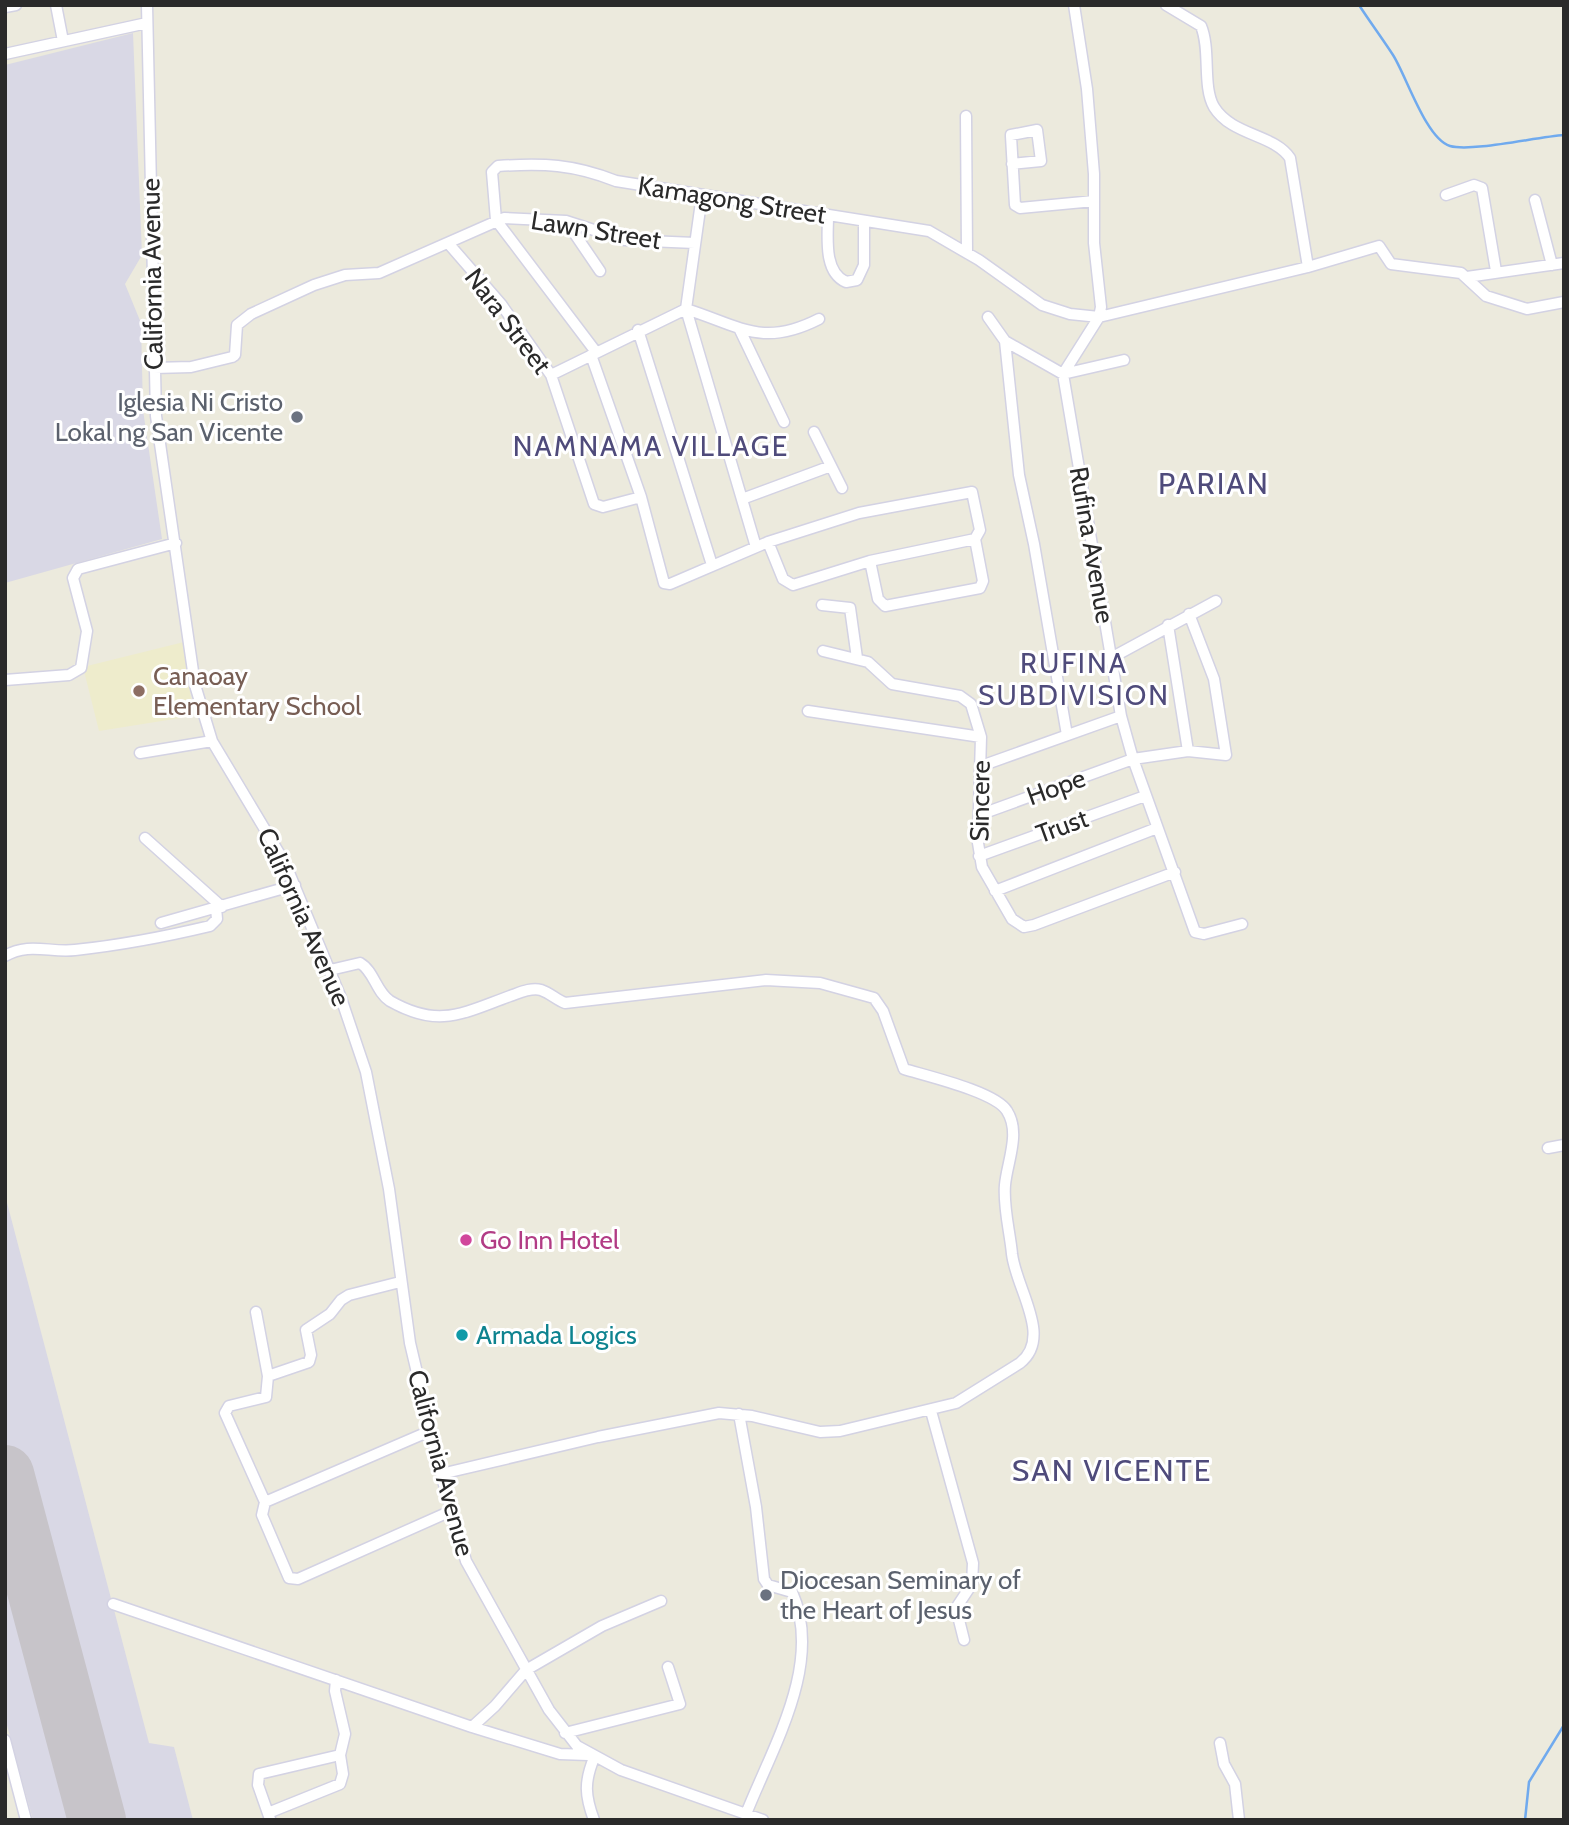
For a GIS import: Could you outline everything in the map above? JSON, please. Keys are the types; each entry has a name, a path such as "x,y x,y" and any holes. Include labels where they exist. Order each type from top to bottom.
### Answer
{"street":[{"path":"5,8 16,5"},
{"path":"56,5 63,41"},
{"name":"California Avenue","path":"147,5 156,416 195,685 212,741 274,841 295,885 330,970 366,1072 389,1189 400,1282 430,1431 466,1562 526,1670 565,1733 591,1757"},
{"path":"1063,374 1099,317 1087,89 1074,5"},
{"path":"1166,5 1201,26 1207,52 1210,97 1219,113 1248,134 1282,148 1290,158 1308,267"},
{"path":"5,54 147,23"},
{"path":"966,116 967,253"},
{"name":"Kamagong Street","path":"496,220 492,172 498,166 557,164 585,169 616,181 929,231 967,253 1042,305 1070,314 1099,317 1308,267 1379,246 1391,264 1446,269 1468,277"},
{"path":"1012,164 1015,205 1018,207 1094,201"},
{"path":"1446,195 1474,185 1482,188 1496,271"},
{"path":"702,195 685,309 756,547"},
{"path":"1535,200 1552,265"},
{"path":"828,216 827,246 830,262 837,276 846,282 857,280 864,265 864,221"},
{"name":"Lawn Street","path":"496,220 513,218 566,221 625,240 695,243"},
{"path":"154,369 191,367 235,355 237,325 251,314 330,278 379,273 496,220 594,353 641,498 664,583 670,584 768,542 859,513 968,491 974,496 980,530 975,539 983,581 980,588 974,592 885,606 878,599 870,561"},
{"path":"566,221 600,271"},
{"name":"Nara Street","path":"448,243 500,304 551,375 594,504 603,508 641,498"},
{"path":"1468,277 1564,263"},
{"path":"1468,277 1486,296 1527,309 1564,302"},
{"path":"551,375 685,309 738,328 776,335 800,329 819,319"},
{"path":"988,317 1005,341 1063,374 1124,360"},
{"path":"738,328 785,422"},
{"path":"638,330 712,565"},
{"path":"1005,341 1019,475 1034,544 1067,735"},
{"name":"Rufina Avenue","path":"1063,374 1121,716 1133,759 1195,932 1204,934 1242,924"},
{"path":"814,432 842,488"},
{"path":"742,499 831,466"},
{"path":"768,542 783,579 789,584 870,561 975,539"},
{"path":"5,680 69,675 81,668 87,631 73,578 78,569 176,542"},
{"path":"1111,658 1216,601"},
{"path":"822,605 850,608 858,658"},
{"name":"Hope","path":"979,815 1133,759 1188,751 1221,757 1227,752 1214,679 1189,614"},
{"path":"1168,625 1188,751"},
{"name":"Sincere","path":"823,651 868,662 892,684 964,698 971,704 981,737 979,856 1012,919 1024,927 1175,872"},
{"path":"807,711 981,737"},
{"path":"981,766 1121,716"},
{"path":"140,753 212,741"},
{"name":"Trust","path":"979,856 1146,796"},
{"path":"995,891 1157,828"},
{"path":"145,838 219,907"},
{"path":"161,923 295,885"},
{"path":"5,956 24,948 72,950 153,941 209,926 217,919 219,907"},
{"path":"330,970 360,963 382,994 391,1001 445,1018 470,1013 527,990 540,990 565,1003 766,979 820,983 874,998 883,1011 904,1069 994,1101 1006,1109 1013,1130 1005,1186 1007,1212 1013,1262 1035,1327 1035,1342 1028,1357 956,1403 832,1432 820,1432 739,1414 700,1415 441,1474"},
{"path":"1548,1148 1564,1145"},
{"path":"268,1376 309,1363 312,1355 306,1330 330,1314 341,1300 400,1282"},
{"path":"256,1312 268,1376 266,1397 229,1406 225,1413 265,1502 262,1514 284,1572 292,1580 451,1511"},
{"path":"932,1410 973,1563 972,1584 956,1608 964,1640"},
{"path":"739,1414 756,1507 764,1579 768,1585 792,1592 802,1644 799,1686 746,1814"},
{"path":"265,1502 430,1431"},
{"path":"472,1727 495,1706 526,1670 602,1626 661,1601"},
{"path":"113,1604 472,1727 561,1754 591,1757 763,1820"},
{"path":"565,1733 680,1704 668,1667"},
{"path":"336,1680 335,1691 345,1734 340,1755 343,1774 340,1784 268,1818 257,1785 258,1774 340,1755"},
{"path":"5,1740 26,1820"},
{"path":"1220,1743 1224,1764 1235,1784 1239,1820"},
{"path":"591,1757 585,1780 585,1796 594,1820"}],"shaded area":[{"path":"133,33 142,255 125,284 141,323 143,410 162,539 5,583 5,65"},
{"name":"Canaoay Elementary School","path":"184,642 193,716 99,731 83,667"},
{"path":"5,1195 149,1743 174,1747 193,1820 33,1820 5,1718"}],"waterway":[{"path":"1359,5 1393,55 1425,119 1441,141 1450,146 1473,147 1564,135"},
{"path":"1525,1820 1529,1782 1564,1725"}],"runway":[{"path":"5,1474 97,1820"}],"place":[{"name":"Iglesia Ni Cristo Lokal ng San Vicente","path":"297,417"},
{"name":"Canaoay Elementary School","path":"139,691"},
{"name":"Go Inn Hotel","path":"466,1240"},
{"name":"Armada Logics","path":"462,1335"},
{"name":"Diocesan Seminary of the Heart of Jesus","path":"766,1595"}],"district":[{"name":"NAMNAMA VILLAGE","path":"651,446"},
{"name":"PARIAN","path":"1214,483"},
{"name":"RUFINA SUBDIVISION","path":"1074,679"},
{"name":"SAN VICENTE","path":"1112,1470"}]}
